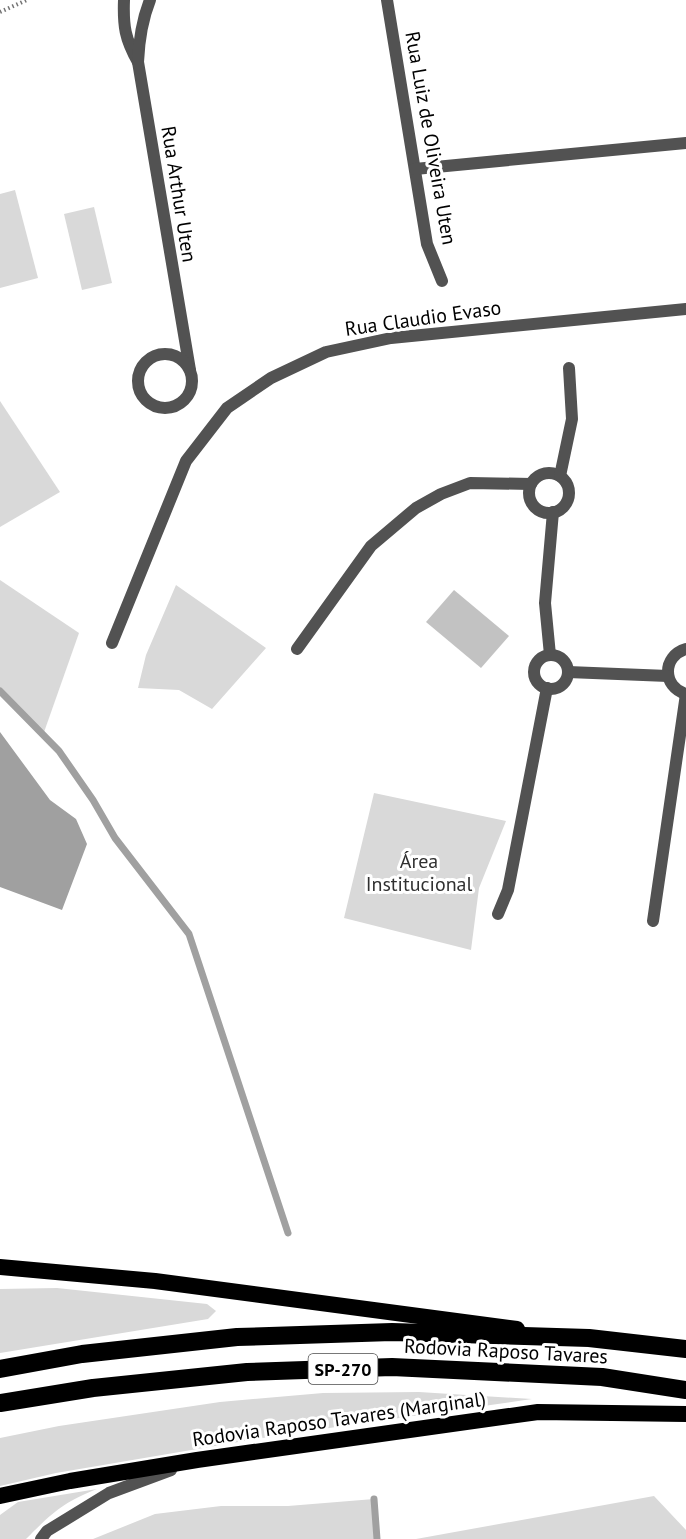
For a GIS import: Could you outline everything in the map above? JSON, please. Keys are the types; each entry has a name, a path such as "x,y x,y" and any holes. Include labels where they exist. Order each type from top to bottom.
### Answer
{"highway":[{"name":"SP-270","path":"0,1267 155,1281 589,1338"},
{"name":"Rodovia Raposo Tavares","path":"0,1369 82,1354 237,1336 392,1332 589,1338 686,1349"},
{"name":"Rodovia Raposo Tavares","path":"0,1403 93,1388 248,1372 392,1367 602,1377 686,1390"},
{"name":"Rodovia Raposo Tavares (Marginal)","path":"0,1496 70,1481 196,1460 538,1412 686,1414"}],"street":[{"name":"Rua Arthur Uten","path":"124,0 123,24 127,42 138,62"},
{"name":"Rua Arthur Uten","path":"150,0 144,17 138,62 192,380 187,397 180,403 171,407 153,405 141,391 140,373 151,358 168,354 183,333"},
{"name":"Rua Luiz de Oliveira Uten","path":"387,0 427,244 442,281"},
{"path":"415,169 686,143"},
{"name":"Rua Claudio Evaso","path":"112,644 186,461 227,408 271,378 326,352 391,338 686,309"},
{"path":"168,354 178,357 190,370"},
{"path":"560,476 572,419 569,368"},
{"path":"297,649 371,546 416,508 441,494 470,483 531,484 546,473 560,476 568,487 568,500 565,506 546,513 535,507 530,496 531,484"},
{"path":"550,655 545,603 553,512"},
{"path":"653,921 686,694 676,689 668,676 670,661 675,654 686,649"},
{"path":"556,655 565,662 568,672 559,687 547,688 536,679 534,669 540,659 556,655"},
{"path":"568,672 668,676"},
{"path":"498,914 508,890 547,688"},
{"path":"41,1539 55,1526 110,1493 196,1460"}],"path":[{"path":"0,12 27,0"}],"green space":[{"path":"15,190 38,278 0,288 0,194"},
{"path":"94,207 112,283 82,290 64,214"},
{"path":"0,401 60,492 0,527"},
{"path":"0,580 79,633 43,735 0,691"},
{"path":"176,585 266,648 212,709 179,690 138,688 146,655"},
{"name":"Área Institucional","path":"374,793 506,821 479,888 471,950 344,918"},
{"path":"57,1288 207,1304 216,1311 208,1319 0,1353 0,1289"},
{"path":"419,1392 532,1399 280,1435 56,1473 0,1486 0,1438 59,1426 220,1402 323,1393"},
{"path":"97,1489 58,1510 26,1539 0,1539 0,1515 18,1502"},
{"path":"654,1496 686,1530 686,1539 416,1539"},
{"path":"374,1499 377,1539 93,1539 155,1514 221,1506 288,1506"}],"shaded area":[{"path":"0,732 50,800 76,819 87,844 62,910 0,887"}],"building":[{"path":"454,590 509,636 481,668 426,622"}],"waterway":[{"path":"0,691 59,751 93,800 115,838 189,934 288,1233"},
{"path":"374,1499 377,1539"}]}
